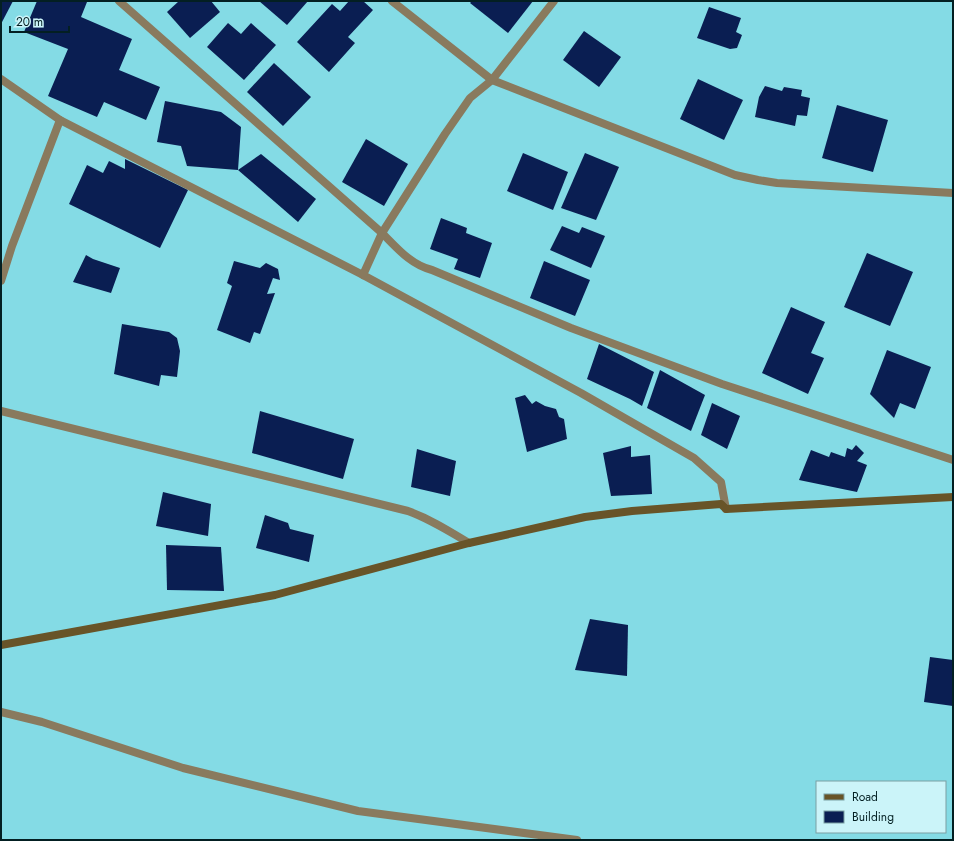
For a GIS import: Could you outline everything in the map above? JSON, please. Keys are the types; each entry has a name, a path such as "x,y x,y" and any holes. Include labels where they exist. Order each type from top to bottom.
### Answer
{"street":[{"path":"118,1 382,233 405,255 421,267 432,270 571,328 722,384 953,460"},
{"path":"392,1 492,80 735,175 777,183 953,193"},
{"path":"363,275 382,233 445,134 470,98 492,80 554,1"},
{"path":"1,79 60,120 363,275 582,393 694,458 720,482 726,509"},
{"path":"1,281 12,246 60,120"},
{"path":"1,411 408,511 425,517 469,543"},
{"path":"1,645 275,595 469,543 585,517 632,511 721,504 726,509 953,497"},
{"path":"1,712 42,722 183,768 358,811 577,840"}],"building":[{"path":"1,1 13,1 1,24"},
{"path":"37,1 87,2 81,17 132,39 119,70 160,87 146,120 104,102 97,117 48,96 68,49 24,32"},
{"path":"179,1 211,1 220,12 190,38 167,12"},
{"path":"259,1 308,1 287,25"},
{"path":"349,1 363,1 373,10 348,37 355,43 329,72 297,42 332,4 340,11"},
{"path":"472,1 533,1 508,33 470,3"},
{"path":"709,7 741,18 736,32 742,35 737,48 730,49 697,38"},
{"path":"228,23 241,34 251,23 276,45 244,80 207,47"},
{"path":"584,31 621,57 599,87 563,60"},
{"path":"274,63 311,97 283,126 247,92"},
{"path":"698,79 743,100 724,140 680,119"},
{"path":"765,86 782,91 784,87 802,90 801,96 810,98 807,116 797,115 795,126 755,117 759,97"},
{"path":"165,101 221,112 241,127 238,170 187,166 181,146 157,142"},
{"path":"837,105 888,120 873,172 822,158"},
{"path":"366,139 408,164 384,206 342,182"},
{"path":"523,153 568,172 553,210 507,191"},
{"path":"585,153 619,167 596,220 561,208"},
{"path":"261,154 316,199 298,222 238,170"},
{"path":"125,159 188,190 160,248 69,204 87,165 103,173 109,161 125,169"},
{"path":"441,218 467,228 466,233 492,243 480,278 454,269 458,259 430,249"},
{"path":"562,226 579,233 582,227 605,236 591,268 550,250"},
{"path":"867,253 913,272 890,326 844,307"},
{"path":"86,255 93,259 120,268 111,293 73,282"},
{"path":"234,261 260,268 266,263 278,269 280,280 273,278 267,294 275,293 260,334 254,332 250,343 217,330 232,286 227,283"},
{"path":"544,261 590,280 575,316 530,298"},
{"path":"791,307 825,322 811,353 824,358 808,394 762,373"},
{"path":"122,324 169,332 177,338 180,351 177,377 161,375 159,386 114,374"},
{"path":"599,344 654,372 642,406 587,379"},
{"path":"887,350 931,367 915,409 900,403 894,418 870,394"},
{"path":"660,370 705,395 691,431 647,408"},
{"path":"525,395 532,404 536,401 545,406 556,409 559,417 564,419 567,439 527,452 515,398"},
{"path":"712,403 740,416 727,449 701,435"},
{"path":"260,411 354,439 343,479 252,453"},
{"path":"856,445 864,453 857,461 867,465 857,492 799,480 811,450 829,457 831,452 845,457 847,448 852,450"},
{"path":"631,446 631,457 650,455 652,494 611,496 603,453"},
{"path":"417,449 456,461 450,496 411,487"},
{"path":"163,492 211,504 208,536 156,526"},
{"path":"265,515 288,523 290,529 314,535 309,562 256,548"},
{"path":"166,545 221,547 224,591 167,590"},
{"path":"590,619 628,625 627,676 575,670"},
{"path":"930,657 953,660 953,706 924,702"}]}
